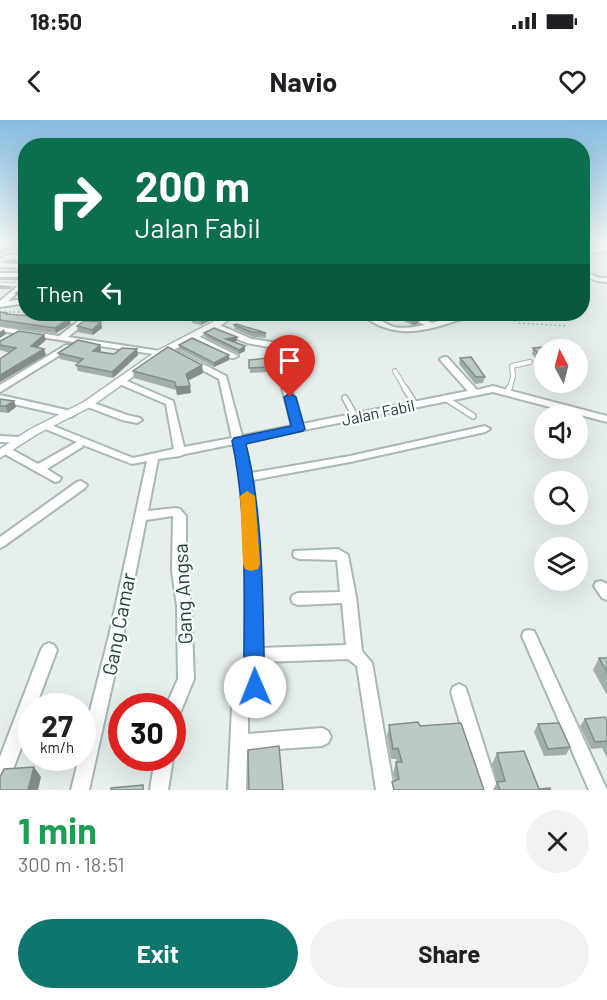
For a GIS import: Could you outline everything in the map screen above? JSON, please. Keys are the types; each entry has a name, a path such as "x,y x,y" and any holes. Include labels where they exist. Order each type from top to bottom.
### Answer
{"street":[{"path":"1,275 18,279"},
{"path":"590,276 598,280 607,280"},
{"path":"0,307 18,287"},
{"path":"0,307 18,303"},
{"path":"61,338 84,321"},
{"path":"55,478 40,468 3,452 19,440 88,404 165,351 220,321"},
{"path":"378,321 393,329 419,329 444,321"},
{"path":"422,321 430,325"},
{"path":"214,326 250,341 278,345 283,348 282,372 298,429"},
{"path":"0,329 165,351 223,378 247,477 254,655 253,696 240,708 237,790"},
{"path":"9,339 18,332"},
{"path":"193,337 234,356"},
{"path":"0,389 73,344"},
{"path":"444,359 474,392"},
{"path":"120,381 170,403 180,453"},
{"name":"Jalan Fabil","path":"46,426 85,440 126,460 153,459 493,389 607,419"},
{"path":"0,398 71,414"},
{"path":"88,404 114,415 137,420"},
{"path":"247,477 350,459 485,429"},
{"path":"0,439 19,440"},
{"path":"40,468 78,445"},
{"name":"Gang Camar","path":"80,790 116,636 153,459"},
{"path":"0,543 81,485"},
{"name":"Gang Angsa","path":"141,516 176,512 180,516 179,572 184,606 186,679 180,693"},
{"path":"299,554 341,555 349,597 355,654"},
{"path":"298,599 349,597"},
{"path":"529,636 598,790"},
{"path":"0,780 49,650"},
{"path":"254,655 348,652 355,654 364,663 385,790"},
{"path":"459,692 489,790"},
{"path":"238,743 322,737"},
{"path":"159,790 162,771"}],"lane":[{"path":"0,284 18,281"},
{"path":"508,392 513,377 512,366 530,362"},
{"path":"395,371 415,404"},
{"path":"345,398 355,416"},
{"path":"445,398 473,416"}],"path":[{"path":"0,307 18,310"},
{"path":"515,321 568,326"}],"building":[{"path":"0,312 18,315 18,321 66,321 55,328 0,320"},
{"path":"84,321 101,322 92,330 77,326"},
{"path":"234,325 266,333 252,332"},
{"path":"214,328 237,337 226,339 245,346 239,350 204,333"},
{"path":"19,331 44,335 31,346 44,349 0,375 0,359 16,348 0,345 0,341"},
{"path":"192,338 229,355 214,363 179,345"},
{"path":"78,340 100,345 93,351 114,354 122,348 137,349 112,372 76,365 83,359 58,353"},
{"path":"168,347 202,365 186,374 190,386 176,387 175,382 133,371"},
{"path":"471,357 485,377 476,377 460,358"},
{"path":"267,358 268,367 249,368 249,360"},
{"path":"0,399 14,401 6,406 0,406"},
{"path":"599,658 607,658 607,672"},
{"path":"605,717 607,741 595,742 585,719"},
{"path":"418,722 420,726 461,723 484,790 394,790 392,782 399,779 396,762 402,762 398,748 393,749 389,725"},
{"path":"559,723 570,747 548,749 538,724"},
{"path":"279,746 283,790 249,790 248,750"},
{"path":"524,751 539,789 550,788 550,790 500,790 497,782 505,781 497,753"},
{"path":"18,768 18,771 33,771 28,790 0,790 0,777 4,769"},
{"path":"143,785 143,790 111,790 111,788"}],"slow traffic":[{"path":"247,496 251,564"}],"route":[{"path":"255,687 247,477 239,441 298,429 290,397"}]}
